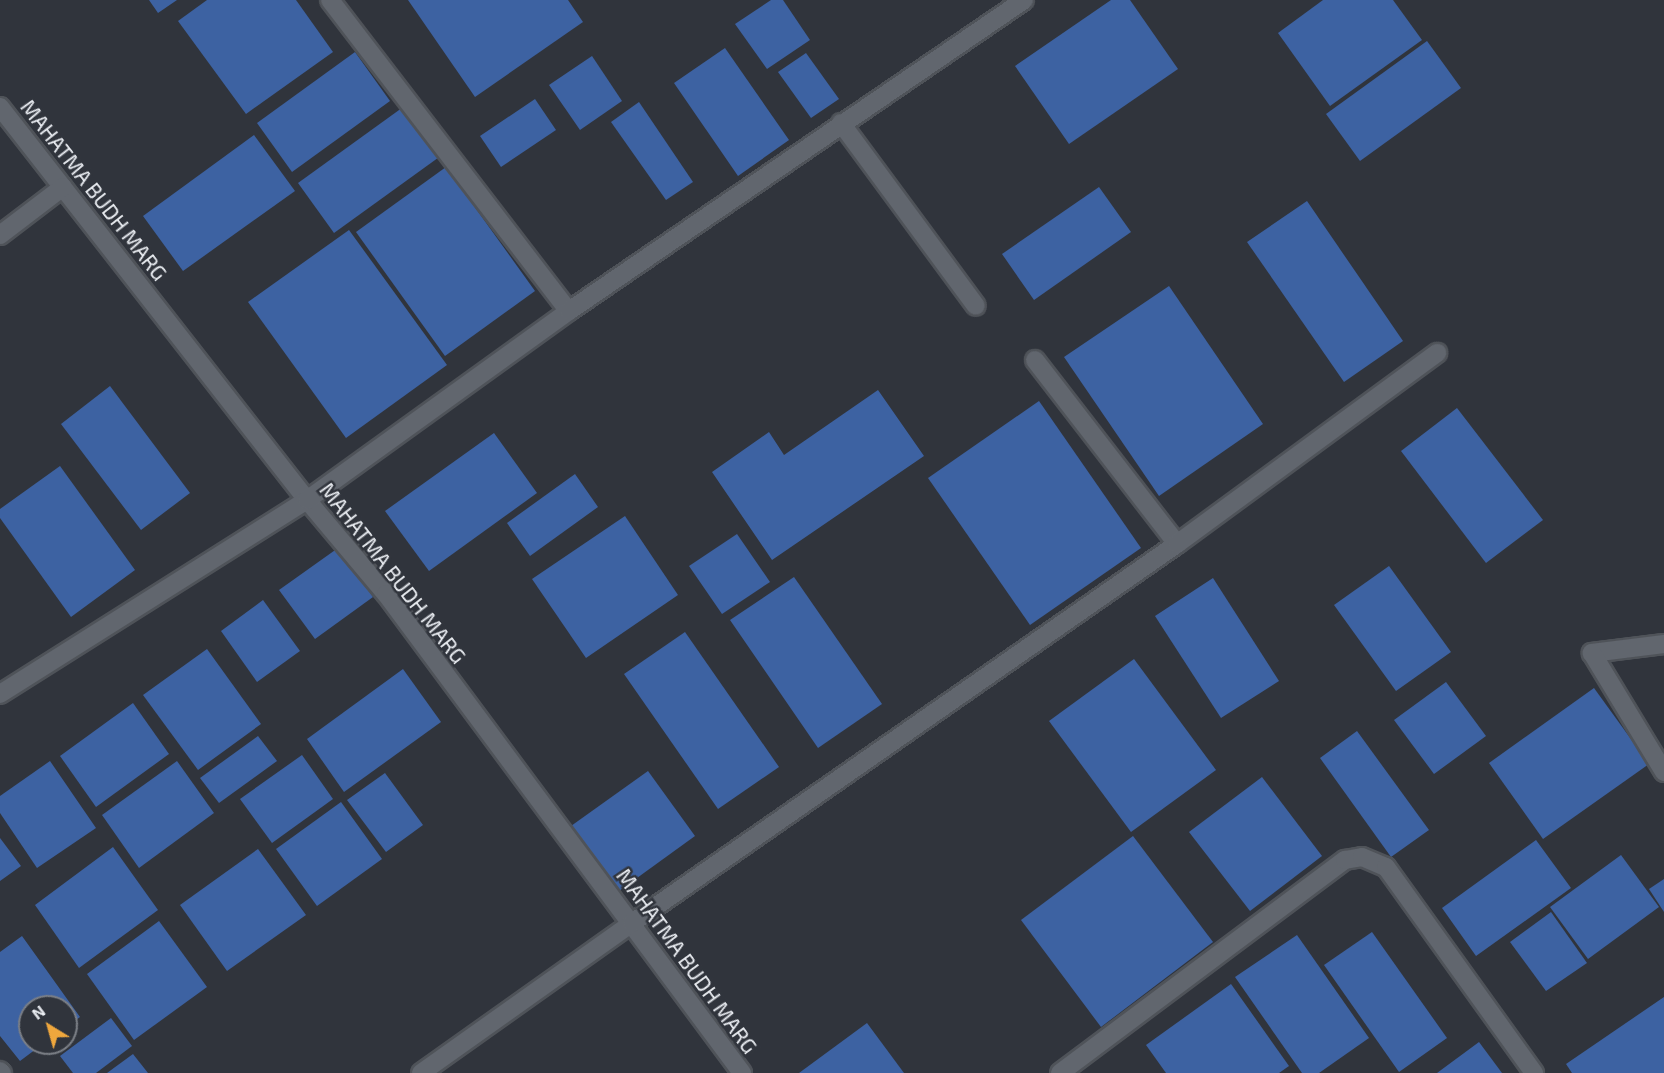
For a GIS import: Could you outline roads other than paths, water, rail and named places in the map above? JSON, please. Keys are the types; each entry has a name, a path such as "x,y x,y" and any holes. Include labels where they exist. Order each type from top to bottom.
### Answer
{"street":[{"path":"330,0 569,311"},
{"path":"0,694 307,500 569,311 1024,0"},
{"name":"MAHATMA BUDH MARG","path":"0,107 307,500 386,594 742,1073"},
{"path":"841,123 976,306"},
{"path":"0,235 63,187"},
{"path":"421,1073 632,923 1177,544 1437,353"},
{"path":"1035,360 1177,544"},
{"path":"1664,644 1592,652 1664,772"},
{"path":"1060,1073 1345,860 1362,857 1374,860 1386,867 1534,1073"}]}
